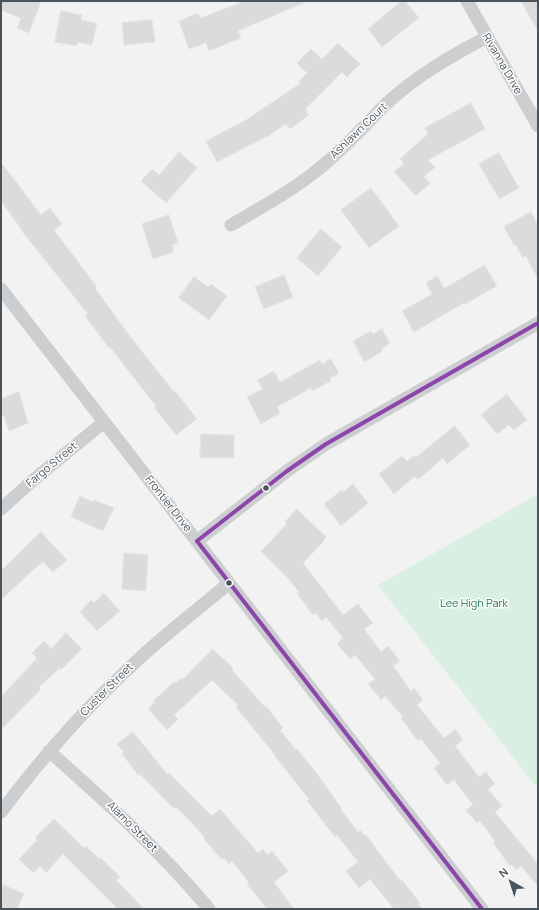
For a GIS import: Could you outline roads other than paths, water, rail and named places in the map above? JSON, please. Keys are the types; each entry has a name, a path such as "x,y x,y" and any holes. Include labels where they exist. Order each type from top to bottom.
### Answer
{"street":[{"name":"Rivanna Drive","path":"467,1 538,126"},
{"name":"Ashlawn Court","path":"231,225 290,190 316,171 344,147 387,104 418,78 456,54 487,37"},
{"name":"Frontier Drive","path":"1,289 482,909"},
{"path":"197,541 287,471 326,444 538,323"},
{"name":"Fargo Street","path":"1,509 31,482 104,422"},
{"name":"Custer Street","path":"1,812 49,751 87,709 141,656 230,583"},
{"name":"Alamo Street","path":"49,751 100,796 147,841 209,909"}],"park label":[{"name":"Lee High Park","path":"474,604"}]}
